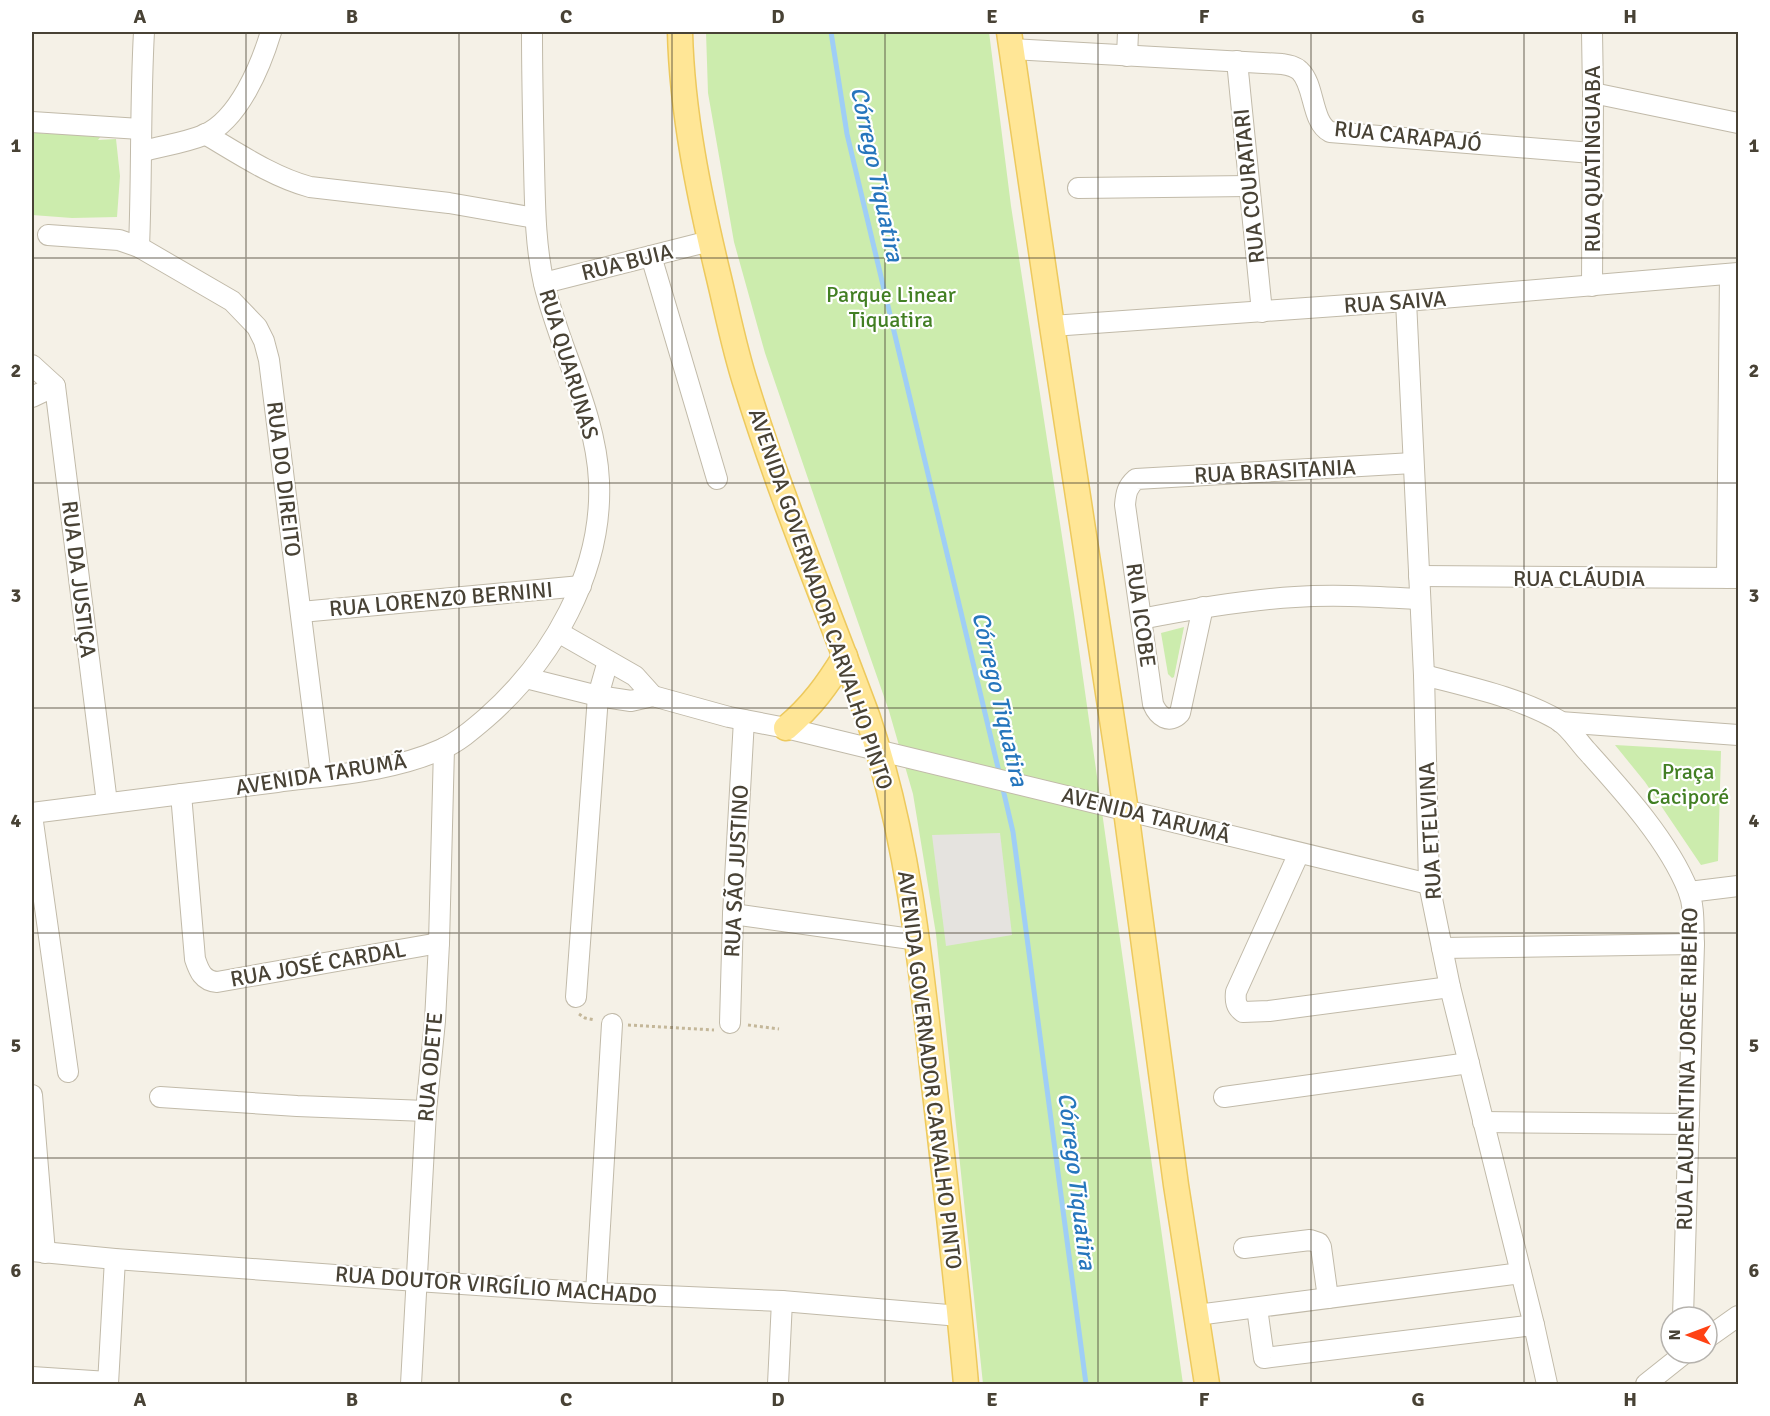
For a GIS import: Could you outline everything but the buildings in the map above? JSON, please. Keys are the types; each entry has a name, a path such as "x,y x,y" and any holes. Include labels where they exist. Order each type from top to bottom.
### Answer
{"main road":[{"name":"AVENIDA GOVERNADOR CARVALHO PINTO","path":"680,32 681,73 694,161 734,346 782,495 879,750 893,803 918,940 966,1384"},
{"path":"1011,40 1126,811 1174,1173 1207,1384"},
{"path":"786,728 812,704 826,687 845,656"}],"street":[{"path":"139,247 144,32"},
{"path":"141,152 205,134 221,123 236,108 250,85 272,32"},
{"name":"RUA QUARUNAS","path":"526,678 558,632 581,585 596,532 599,481 592,434 544,283 535,218 532,32"},
{"path":"1127,56 1128,32"},
{"name":"RUA QUATINGUABA","path":"1592,32 1592,286"},
{"name":"RUA CARAPAJÓ","path":"1011,40 1127,56 1292,66 1305,78 1322,125 1330,132 1592,153"},
{"name":"RUA COURATARI","path":"1237,61 1262,312"},
{"path":"1593,93 1738,123"},
{"path":"32,122 140,129"},
{"path":"205,134 261,166 295,183 310,187 449,203 535,218"},
{"path":"1078,188 1249,186"},
{"name":"RUA DO DIREITO","path":"48,235 119,240 139,247 232,301 257,327 269,360 321,776"},
{"name":"RUA BUIA","path":"544,283 710,241"},
{"path":"651,256 717,479"},
{"path":"1732,578 1734,274"},
{"name":"RUA SAIVA","path":"1052,326 1262,312 1734,274"},
{"name":"RUA ETELVINA","path":"1406,301 1424,675 1429,884 1450,987 1547,1384"},
{"path":"32,365 55,386 32,397"},
{"name":"RUA DA JUSTIÇA","path":"55,386 107,803"},
{"name":"RUA BRASITANIA","path":"1136,479 1413,463"},
{"name":"RUA ICOBE","path":"1136,479 1129,485 1125,506 1153,704 1162,718 1169,719 1180,713 1203,607"},
{"name":"RUA CLÁUDIA","path":"1419,576 1732,578"},
{"name":"RUA LORENZO BERNINI","path":"301,612 581,585"},
{"path":"1141,619 1203,607 1297,597 1419,599"},
{"path":"558,632 635,676 653,696"},
{"path":"576,997 597,696 608,661"},
{"name":"RUA LAURENTINA JORGE RIBEIRO","path":"1424,675 1502,697 1560,722 1619,787 1642,817 1667,851 1689,892 1693,909 1694,944 1683,1305"},
{"name":"AVENIDA TARUMÃ","path":"32,814 321,776 413,760 444,748 476,726 526,678 597,696 631,701 653,696 744,720 879,750 1429,884"},
{"name":"RUA SÃO JUSTINO","path":"730,1023 733,914 744,720"},
{"path":"1560,722 1738,735"},
{"name":"RUA ODETE","path":"411,1384 426,1111 435,1021 444,748"},
{"name":"RUA JOSÉ CARDAL","path":"181,794 195,959 204,977 210,981 217,982 439,943"},
{"path":"32,814 68,1072"},
{"path":"1299,853 1236,993 1235,999 1239,1009 1243,1012 1269,1011 1450,987"},
{"path":"1689,892 1738,886"},
{"path":"733,914 918,940"},
{"path":"1442,948 1694,944"},
{"path":"596,1293 612,1024"},
{"path":"1224,1097 1469,1063"},
{"path":"32,1095 38,1252"},
{"path":"160,1097 426,1111"},
{"path":"1483,1122 1689,1124"},
{"path":"1244,1248 1310,1240 1319,1244 1328,1298"},
{"name":"RUA DOUTOR VIRGÍLIO MACHADO","path":"38,1252 417,1281 596,1293 782,1301 960,1316"},
{"path":"32,1377 108,1383 115,1259"},
{"path":"1197,1315 1521,1273"},
{"path":"778,1384 782,1301"},
{"path":"1257,1308 1264,1359 1534,1325"},
{"path":"1719,1329 1738,1316"},
{"path":"1646,1384 1669,1365"}],"path":[{"path":"576,997 579,1015 612,1024 725,1031 729,1028 730,1023 779,1029"}],"green space":[{"name":"Parque Linear Tiquatira","path":"706,32 989,32 1011,206 1074,614 1183,1384 983,1384 936,934 913,794 889,711 765,353 734,242 708,93"},
{"path":"41,126 104,132 98,140 116,139 120,176 117,217 72,218 32,215 32,132 47,134"},
{"path":"1184,627 1172,678 1168,674 1161,633"},
{"name":"Praça Caciporé","path":"1615,745 1721,751 1718,861 1701,865 1645,782"}],"shaded area":[{"path":"1000,833 1012,935 946,946 932,835"}],"waterway":[{"name":"Córrego Tiquatira","path":"831,32 847,134 1000,776"},
{"name":"Córrego Tiquatira","path":"1002,785 1013,832 1086,1384"}]}
